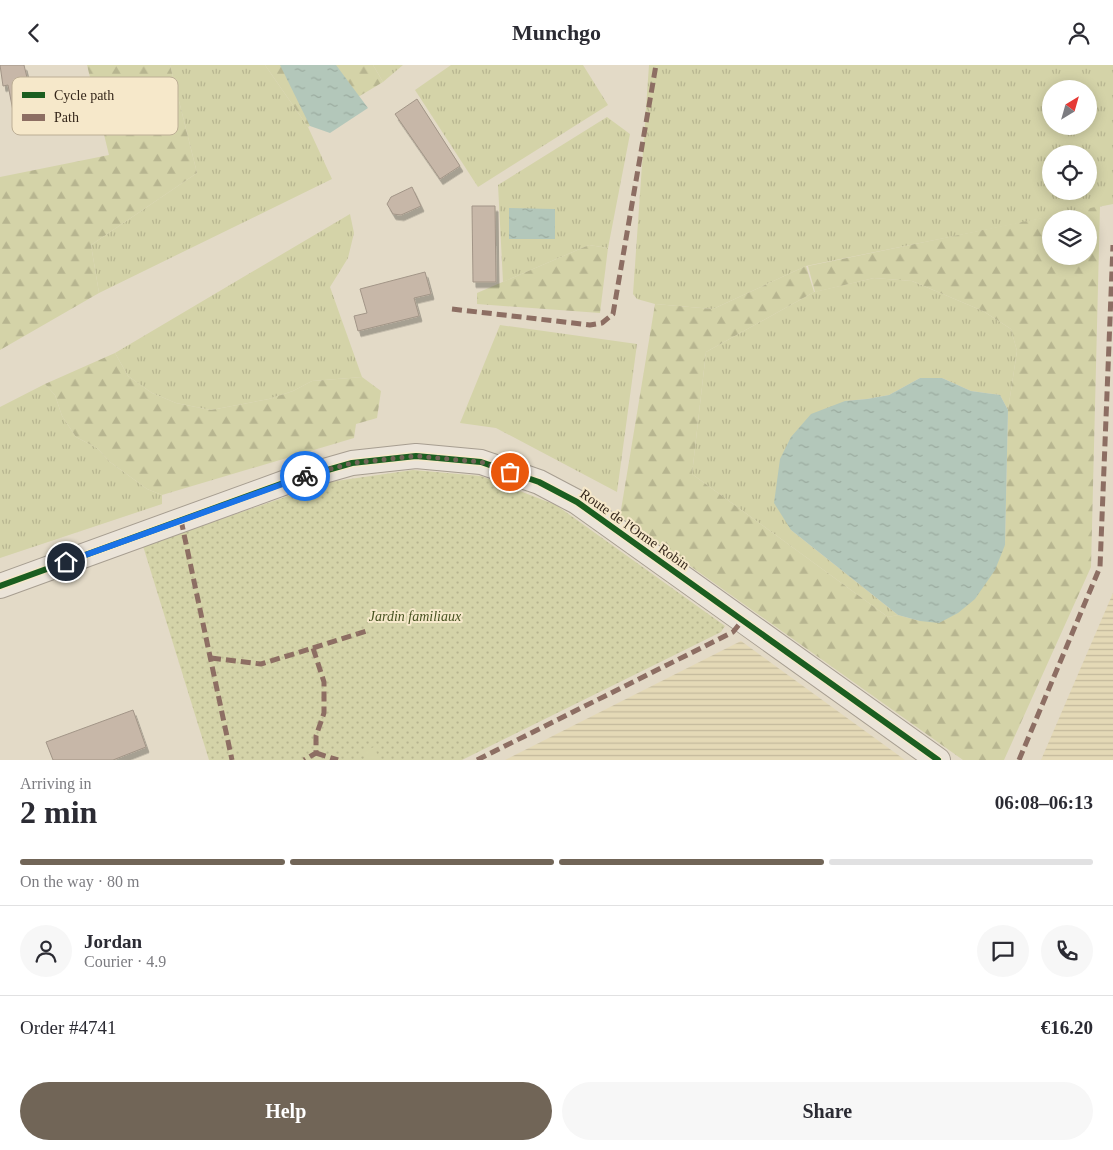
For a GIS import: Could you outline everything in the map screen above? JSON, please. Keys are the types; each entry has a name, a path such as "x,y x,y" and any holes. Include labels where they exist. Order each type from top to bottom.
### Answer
{"street":[{"name":"Route de l'Orme Robin","path":"0,586 289,481 352,463 416,456 481,462 539,482 577,502 938,760"}],"shaded area":[{"path":"1113,593 1113,760 1041,760"},
{"path":"741,641 905,760 505,760"}],"green space":[{"path":"87,65 170,65 173,77 90,77"},
{"path":"170,65 265,65 308,127 332,179 99,293 91,245 197,173 178,97 178,77 173,77"},
{"path":"265,65 373,65 383,82 308,127"},
{"path":"373,65 403,65 383,82"},
{"path":"451,65 583,65 608,105 478,187 415,90"},
{"path":"649,65 1113,65 1113,204 1083,210 1042,210 1042,218 806,266 713,309 655,304 637,299 633,294"},
{"path":"178,97 197,173 91,245 99,293 0,350 0,177 109,155 104,135 178,135"},
{"path":"607,117 630,134 608,248 589,245 503,282 498,185"},
{"path":"1100,206 1091,567 1004,760 963,760 620,516 655,304 713,309 806,266 814,292 706,352 692,474 888,617 898,615 920,621 1005,545 1008,410 1017,351 1011,329 983,311 912,281 874,278 815,292 808,266 1042,218 1042,265 1097,265 1097,210 1081,210"},
{"path":"350,214 354,233 348,258 330,287 362,377 312,381 293,391 269,399 211,410 176,403 152,393 128,376 115,353"},
{"path":"589,245 608,248 600,313 477,304 477,293"},
{"path":"874,278 912,281 983,311 1011,329 1017,351 1008,410 1000,395 971,391 942,378 920,378 889,395 845,401 791,530 898,615 888,617 692,474 706,352 814,292"},
{"path":"500,325 637,344 617,492 496,428 460,423"},
{"path":"115,353 128,376 152,393 176,403 211,410 269,399 293,391 312,381 362,377 381,391 377,418 356,424 354,438 162,495 147,489 110,462 97,448 76,437 62,416 55,395 45,384"},
{"path":"45,384 55,395 62,416 76,437 97,448 110,462 147,489 162,495 162,504 0,558 0,407"},
{"name":"Jardin familiaux","path":"413,470 481,476 556,505 725,626 721,632 462,760 209,760 143,546 329,482"},
{"path":"374,747 380,760 367,760 363,752"}],"water":[{"path":"280,65 336,65 368,108 330,133 310,126"},
{"path":"509,208 555,209 555,239 509,239"},
{"path":"920,378 942,378 971,391 1000,395 1008,410 1005,545 995,570 975,599 958,613 939,623 920,621 898,615 791,530 774,503 780,459 791,437 811,414 845,401 889,395"}],"building":[{"path":"0,65 24,65 27,77 12,77 12,106 8,85 3,86"},
{"path":"417,99 460,166 440,179 395,114"},
{"path":"412,187 421,206 401,215 393,214 387,204 391,197"},
{"path":"472,206 495,206 496,282 473,282"},
{"path":"425,272 431,294 414,298 419,316 358,331 354,316 367,313 360,289"},
{"path":"133,710 146,747 113,760 53,760 46,742"}],"marked path":[{"path":"452,309 590,325 602,323 613,314 656,65"},
{"path":"1019,760 1100,567 1113,245"},
{"path":"181,520 232,760"},
{"path":"477,760 733,632 742,621"},
{"path":"313,648 370,630"},
{"path":"211,658 261,664 313,648 324,682 324,713 316,736 316,753 304,760"},
{"path":"316,753 338,760"}],"cycle path":[{"path":"0,586 289,481 352,463 416,456 481,462 539,482 577,502 938,760"}],"way so far":[{"path":"305,476 352,463 416,456 481,462 510,472"}],"route":[{"path":"66,562 305,476"}]}
